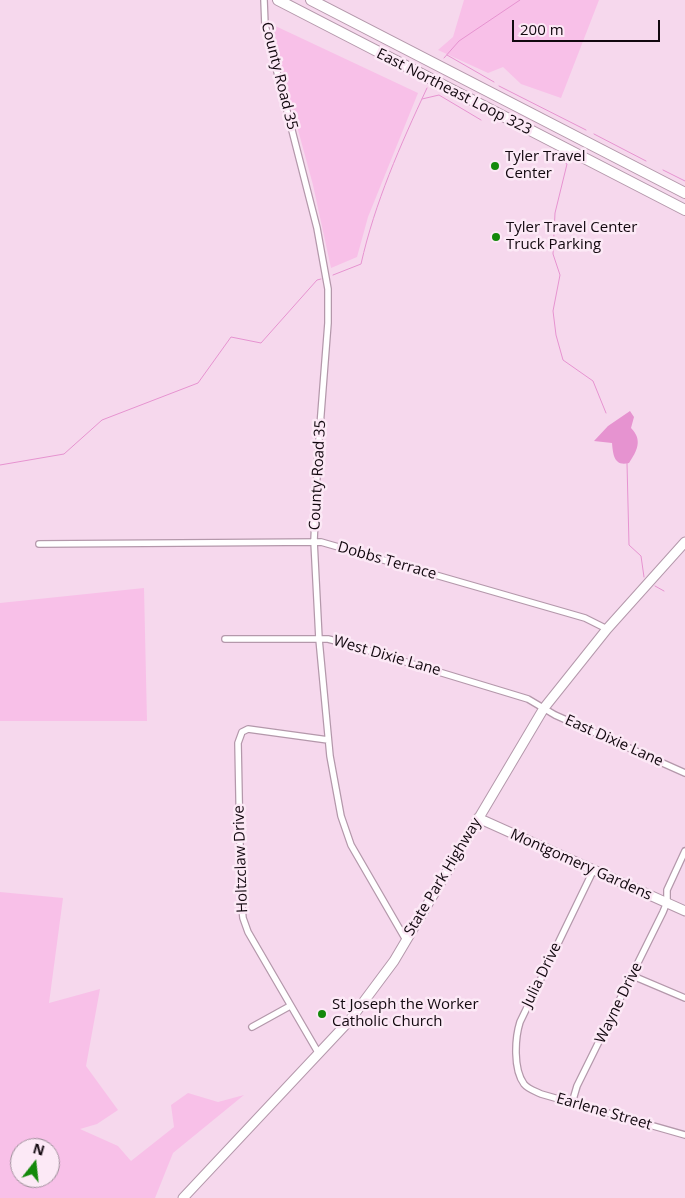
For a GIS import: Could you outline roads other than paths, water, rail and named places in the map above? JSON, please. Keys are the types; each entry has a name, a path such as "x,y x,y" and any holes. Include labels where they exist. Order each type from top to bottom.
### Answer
{"highway":[{"name":"East Northeast Loop 323","path":"278,0 685,210"},
{"name":"East Northeast Loop 323","path":"311,0 685,193"},
{"path":"544,138 552,125"},
{"path":"645,190 652,177"}],"main road":[{"name":"State Park Highway","path":"183,1198 319,1054 370,995 406,940 544,708 608,629 685,542"},
{"name":"Montgomery Gardens","path":"478,818 685,911"}],"street":[{"name":"County Road 35","path":"264,0 265,25 317,228 328,289 328,322 318,452 314,541 319,640 328,740 338,798 347,835 406,940"},
{"name":"Dobbs Terrace","path":"39,544 314,541 586,618 608,629"},
{"name":"West Dixie Lane","path":"225,639 335,640 528,699 544,708"},
{"name":"East Dixie Lane","path":"544,708 555,715 685,773"},
{"name":"Holtzclaw Drive","path":"319,1054 248,932 242,912 238,744 242,732 248,729 328,740"},
{"name":"Wayne Drive","path":"572,1103 577,1086 633,976 667,902 667,890 685,850"},
{"name":"Julia Drive","path":"524,1084 519,1070 517,1042 520,1022 593,871"},
{"path":"633,976 685,998"},
{"path":"252,1027 290,1006"},
{"name":"Earlene Street","path":"524,1084 536,1092 685,1135"}],"waterway":[{"path":"444,58 459,41 520,0"},
{"path":"447,55 494,82"},
{"path":"499,86 586,130"},
{"path":"333,275 361,264 381,196 427,88"},
{"path":"422,99 439,95 481,120"},
{"path":"594,134 646,161"},
{"path":"547,151 567,164 555,213 553,254 560,275 553,311 556,335 563,360 593,381 606,413"},
{"path":"663,170 685,181"},
{"path":"0,465 64,454 102,420 198,383 231,337 261,343 317,280 321,279"},
{"path":"627,463 629,545 641,556 644,577"},
{"path":"655,586 664,591"}],"place":[{"name":"Tyler Travel Center","path":"495,166"},
{"name":"Tyler Travel Center Truck Parking","path":"496,237"},
{"name":"St Joseph the Worker Catholic Church","path":"322,1014"}]}
